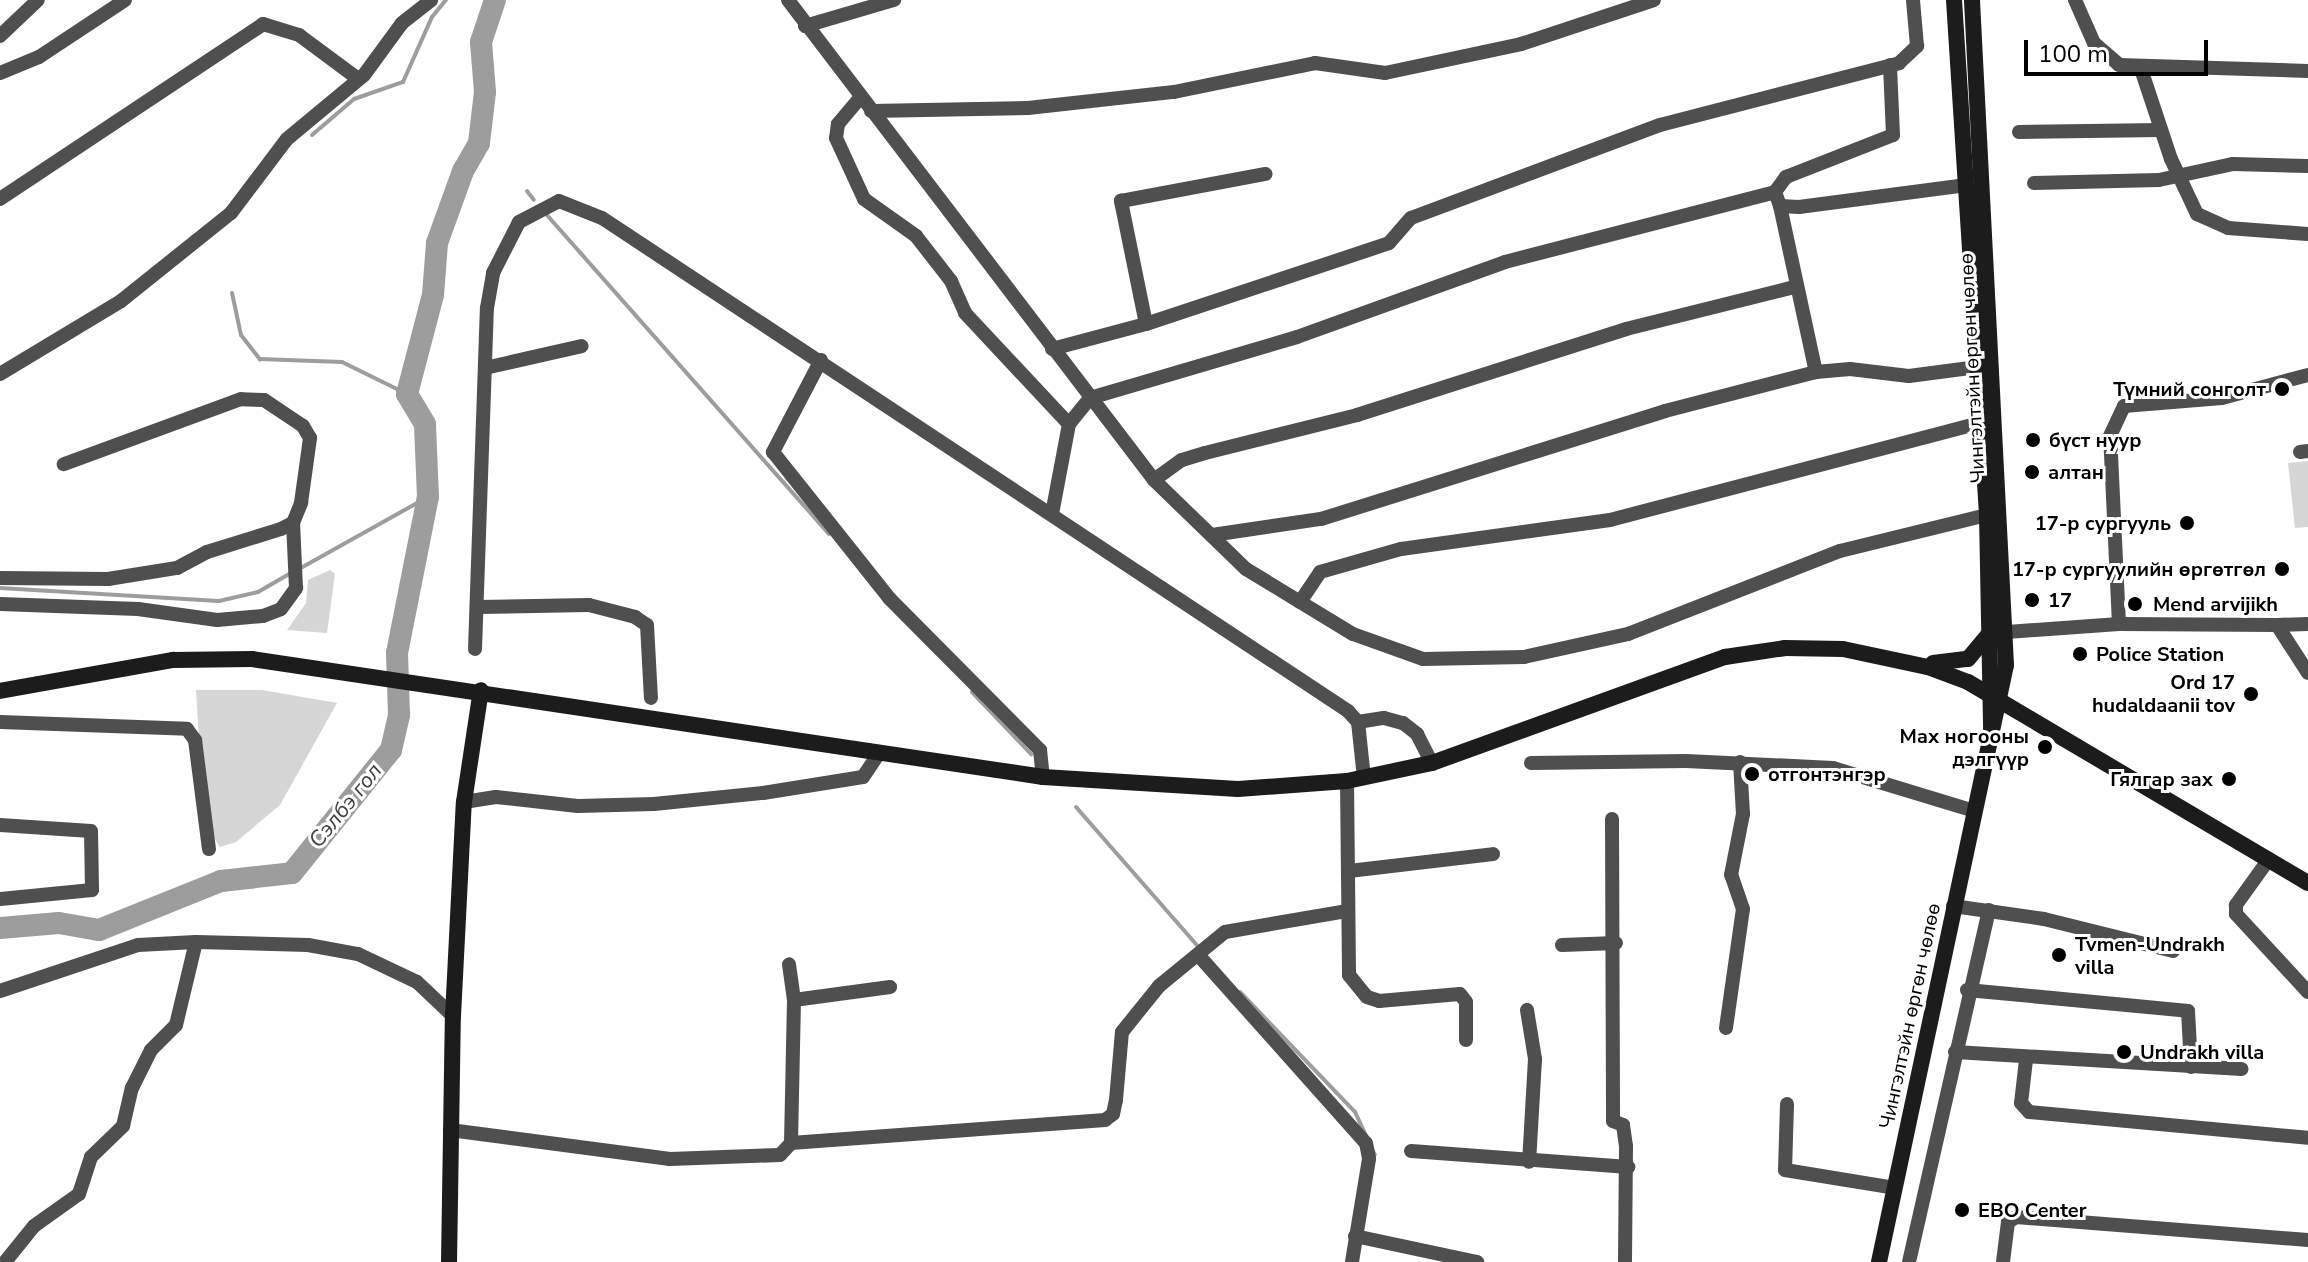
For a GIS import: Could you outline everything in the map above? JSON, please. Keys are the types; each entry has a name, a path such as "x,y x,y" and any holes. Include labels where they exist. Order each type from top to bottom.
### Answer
{"main road":[{"name":"Чингэлтэйн өргөн чөлөө","path":"1954,0 1987,515 1998,632"},
{"name":"Чингэлтэйн өргөн чөлөө","path":"1879,1262 1971,810 1991,730 1995,696 1998,632 1972,0"},
{"path":"0,691 173,660 252,659 473,688 1043,777 1182,789 1347,781 1432,763 1725,657 1805,648 1910,662 1959,662 1977,652 1998,632"},
{"path":"1910,662 1995,696 2308,883"},
{"path":"449,1262 453,1016 473,688"}],"street":[{"path":"0,36 38,0"},
{"path":"0,73 51,50 125,0"},
{"path":"0,374 121,301 231,213 287,139 357,78 402,23 431,0"},
{"path":"788,0 859,99 1154,480 1246,569 1300,602 1397,653 1423,659 1524,657 1628,634 1840,551 1987,515"},
{"path":"805,26 894,0"},
{"path":"871,111 1028,108 1174,92 1315,63 1385,73 1521,44 1654,0"},
{"path":"1052,349 1146,324 1389,243 1411,218 1543,165 1710,109 1890,65 1917,46 1913,0"},
{"path":"2075,0 2094,43 2119,65 2141,69 2308,71"},
{"path":"0,199 263,24 299,35 357,78"},
{"path":"1052,514 1069,424 1090,398 1297,337 1505,262 1775,192 1786,177 1893,135 1890,65"},
{"path":"2141,69 2161,130 2197,214 2228,228 2308,234"},
{"path":"859,99 838,124 836,138 864,199 916,236 951,281 965,313 1069,424"},
{"path":"2019,132 2161,130"},
{"path":"2034,183 2159,180 2178,173 2233,164 2308,166"},
{"path":"1146,324 1121,201 1265,174"},
{"path":"1780,206 1967,185"},
{"path":"1775,192 1794,287 1816,372"},
{"path":"475,649 487,308 504,248 519,222 559,201 602,218 821,360 1358,722 1384,718 1403,723 1417,734 1432,763"},
{"path":"1154,480 1182,460 1205,453 1357,415 1626,329 1794,287"},
{"path":"485,368 582,346"},
{"path":"821,360 773,452 890,599 1040,750 1043,777"},
{"path":"1212,535 1321,519 1665,411 1816,372 1850,369 1909,376 1977,367"},
{"path":"2119,624 2110,436 2124,406 2222,398 2308,375"},
{"path":"0,604 138,609 239,620 281,609 298,582 293,523 309,465 310,438 303,426 264,400 241,399 64,464"},
{"path":"1300,602 1320,572 1401,549 1610,520 1981,423"},
{"path":"0,578 108,579 177,568 207,552 293,523"},
{"path":"478,607 589,605 635,617 647,625 651,698"},
{"path":"1998,632 2119,624 2308,624"},
{"path":"2277,625 2308,673"},
{"path":"0,722 187,729 195,740 209,849"},
{"path":"1358,722 1364,778"},
{"path":"464,802 496,797 578,806 654,804 763,793 863,777 880,752"},
{"path":"1726,1028 1743,909 1731,875 1743,814 1740,762"},
{"path":"1531,763 1740,762 1833,768 1971,810"},
{"path":"1347,781 1349,975 1367,997 1379,1001 1460,994 1466,1002 1466,1040"},
{"path":"1612,819 1616,943 1613,1121 1623,1125 1628,1167 1625,1262"},
{"path":"0,825 91,831 92,890 0,899"},
{"path":"1349,871 1493,854"},
{"path":"2269,859 2236,905 2236,914 2308,992"},
{"path":"1953,906 1989,910 2173,951"},
{"path":"1909,1262 1967,990 1989,910"},
{"path":"791,1143 1105,1120 1113,1114 1116,1100 1122,1032 1159,986 1200,957 1225,932 1248,925 1346,911"},
{"path":"5,1262 34,1226 79,1194 91,1157 123,1126 132,1088 151,1050 176,1025 196,942"},
{"path":"0,991 138,945 196,942 308,945 358,954 417,982 453,1016"},
{"path":"1562,945 1616,943"},
{"path":"1200,957 1366,1143 1369,1159 1352,1262"},
{"path":"450,1130 670,1159 780,1155 791,1143 794,1000 789,964"},
{"path":"794,1000 890,987"},
{"path":"1967,990 2188,1011 2191,1067"},
{"path":"1527,1010 1535,1059 1529,1162"},
{"path":"1955,1052 2026,1060 2241,1069"},
{"path":"2026,1060 2021,1103 2029,1112 2308,1138"},
{"path":"1787,1104 1785,1170 1895,1188"},
{"path":"1411,1151 1628,1167"},
{"path":"2003,1262 2008,1222 2016,1217 2308,1240"},
{"path":"1355,1236 1477,1262"}],"shaded area":[{"path":"2308,461 2308,527 2295,528 2288,463"},
{"path":"330,570 335,574 327,633 287,630 306,603 308,580"},
{"path":"196,690 262,690 337,703 280,805 236,842 220,847 208,829 202,793"}],"waterway":[{"name":"Сэлбэ гол","path":"312,135 354,99 403,82 432,17 446,0"},
{"name":"Сэлбэ гол","path":"0,928 59,923 99,930 221,881 292,873 391,750 399,714 397,653 428,497 425,424 407,394 433,295 437,243 463,171 479,143 485,92 481,42 495,0"},
{"path":"527,191 534,200"},
{"path":"546,214 829,534"},
{"name":"Сэлбэ гол","path":"232,293 241,335 260,359 342,362 407,394"},
{"path":"299,569 428,497"},
{"path":"0,588 219,601 258,592 291,573"},
{"path":"972,692 1031,754"},
{"path":"1076,807 1201,950"},
{"path":"1240,992 1355,1112 1375,1155"}],"place":[{"name":"Түмний сонголт","path":"2282,389"},
{"name":"бүст нуур","path":"2033,440"},
{"name":"алтан","path":"2032,472"},
{"name":"17-р сургууль","path":"2187,523"},
{"name":"17-р сургуулийн өргөтгөл","path":"2282,569"},
{"name":"17","path":"2032,600"},
{"name":"Mend arvijikh","path":"2135,604"},
{"name":"Police Station","path":"2080,654"},
{"name":"Ord 17 hudaldaanii tov","path":"2251,694"},
{"name":"Мах ногооны дэлгүүр","path":"2045,747"},
{"name":"отгонтэнгэр","path":"1752,774"},
{"name":"Гялгар зах","path":"2229,779"},
{"name":"Tvmen-Undrakh villa","path":"2059,955"},
{"name":"Undrakh villa","path":"2124,1052"},
{"name":"EBO Center","path":"1962,1210"}]}
